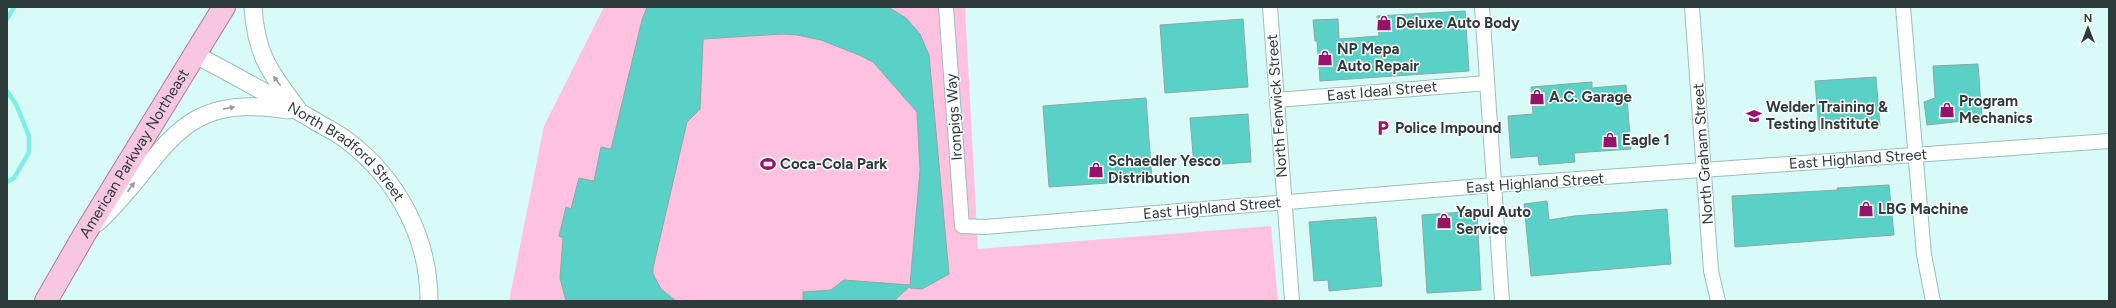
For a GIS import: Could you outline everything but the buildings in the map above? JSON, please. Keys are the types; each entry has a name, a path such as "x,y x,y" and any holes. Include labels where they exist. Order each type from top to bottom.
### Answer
{"main road":[{"name":"American Parkway Northeast","path":"46,301 84,235 196,55 224,7"}],"street":[{"path":"253,7 254,31 261,53 272,74 300,112"},
{"name":"Ironpigs Way","path":"946,7 962,226"},
{"name":"North Fenwick Street","path":"1270,7 1292,301"},
{"path":"1482,7 1502,301"},
{"name":"North Graham Street","path":"1692,7 1711,271 1718,301"},
{"path":"1903,7 1925,263 1933,301"},
{"name":"North Bradford Street","path":"196,55 300,112 348,141 374,165 394,190 411,219 423,252 429,301"},
{"name":"East Ideal Street","path":"1276,100 1487,82"},
{"path":"84,235 118,203 173,135 204,114 240,106 266,106 300,112"},
{"name":"East Highland Street","path":"962,226 992,226 1494,185 2109,141"}],"shaded area":[{"name":"Coca-Cola Park","path":"604,7 965,7 978,249 1271,226 1278,301 509,301 544,126"}],"waterway":[{"path":"7,19 14,7"},
{"path":"7,91 16,104 29,136 29,152 14,178 7,182"}],"place":[{"name":"Deluxe Auto Body","path":"1384,23"},
{"name":"NP Mepa Auto Repair","path":"1325,58"},
{"name":"A.C. Garage","path":"1537,97"},
{"name":"Program Mechanics","path":"1947,110"},
{"name":"Welder Training & Testing Institute","path":"1754,116"},
{"name":"Police Impound","path":"1383,128"},
{"name":"Eagle 1","path":"1610,140"},
{"name":"Coca-Cola Park","path":"768,164"},
{"name":"Schaedler Yesco Distribution","path":"1096,170"},
{"name":"LBG Machine","path":"1866,209"},
{"name":"Yapul Auto Service","path":"1444,221"}]}
